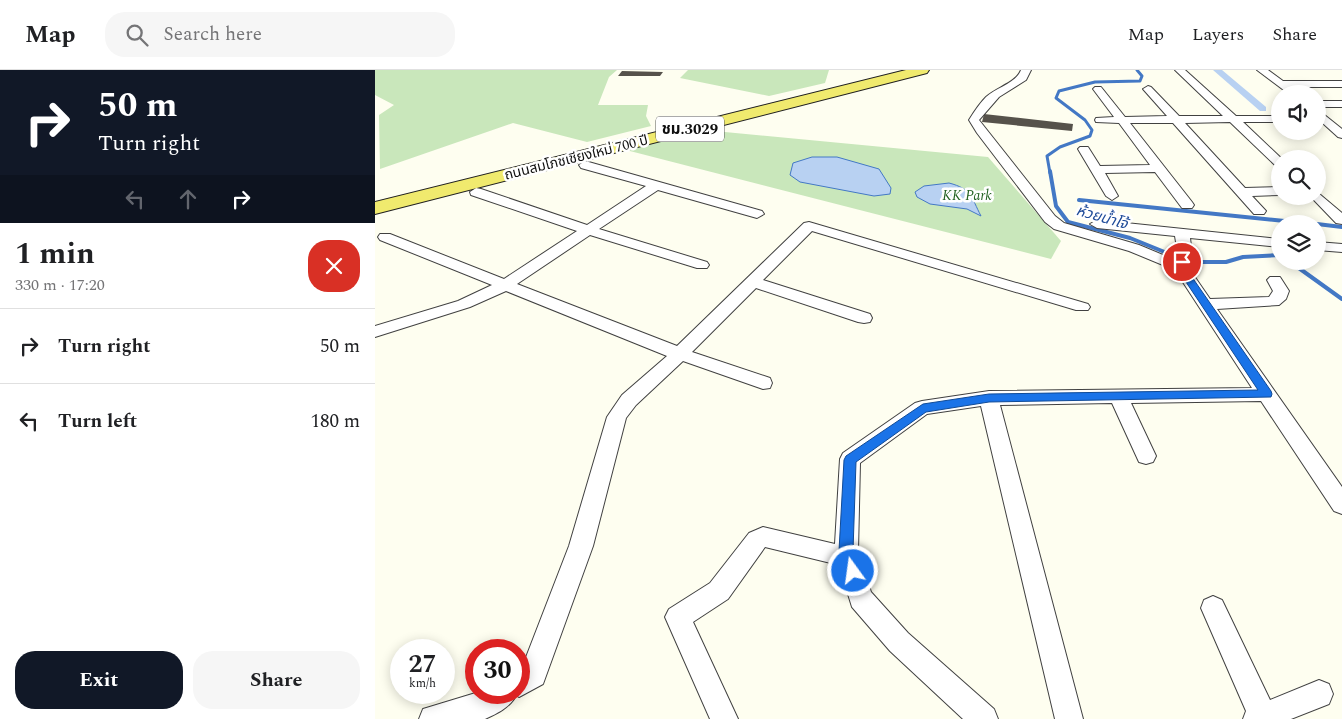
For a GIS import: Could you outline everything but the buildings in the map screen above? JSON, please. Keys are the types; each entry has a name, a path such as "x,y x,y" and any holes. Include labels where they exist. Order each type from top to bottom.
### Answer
{"main road":[{"name":"ถนนสมโภชเชียงใหม่ 700 ปี","path":"375,199 892,70"},
{"name":"ถนนสมโภชเชียงใหม่ 700 ปี","path":"375,208 922,70"}],"street":[{"path":"1026,70 1023,78 999,90 982,106 974,120 1050,219 1059,226 1182,261"},
{"path":"1180,70 1271,154"},
{"path":"1262,70 1281,84 1342,84"},
{"path":"1098,89 1187,205"},
{"path":"1148,89 1259,211"},
{"path":"1326,104 1342,104"},
{"path":"1100,120 1271,119"},
{"path":"1327,120 1342,135"},
{"path":"1084,148 1111,196"},
{"path":"585,165 757,214"},
{"path":"1097,170 1159,168"},
{"path":"375,332 464,304 505,286 657,185"},
{"path":"1241,192 1271,191"},
{"path":"476,192 702,265"},
{"path":"1325,205 1341,220"},
{"path":"1097,224 1271,242"},
{"path":"530,676 533,674 581,546 617,416 629,400 680,354 809,226 1082,307"},
{"path":"1182,234 1182,261 1206,304 1342,505"},
{"path":"385,237 680,354 763,383"},
{"path":"1326,248 1340,250"},
{"path":"1206,304 1273,302 1280,296 1281,291 1275,280"},
{"path":"754,282 864,318"},
{"path":"983,719 899,642 861,599 846,551 850,460 923,408 989,398 1119,398 1267,394"},
{"path":"989,398 1069,719"},
{"path":"1119,398 1146,456"},
{"path":"724,719 678,617 719,591 757,540 763,537 848,557"},
{"path":"1213,608 1261,718 1319,694"},
{"path":"433,719 486,704"}],"green space":[{"path":"375,70 617,70 609,77 598,105 648,105 646,116 651,126 587,142 513,123 380,169 379,115 394,105 375,95"},
{"path":"688,70 829,70 825,83 769,96 680,78"},
{"name":"KK Park","path":"704,130 988,157 1061,241 1051,259 626,150"}],"water":[{"path":"812,157 837,157 879,169 891,188 890,194 874,196 800,182 790,175 793,163"},
{"path":"949,183 967,191 981,216 967,209 930,204 917,197 915,192 924,186"}],"waterway":[{"name":"ห้วยน้ำโจ้","path":"1050,173 1047,156 1060,147 1090,136 1092,130 1085,120 1056,98 1059,91 1095,82 1140,81 1142,76 1137,70"},
{"path":"1217,70 1263,109"},
{"name":"ห้วยน้ำโจ้","path":"1050,171 1056,206 1068,222 1130,238 1167,253 1200,262 1226,262 1243,257 1271,255"},
{"path":"1079,200 1271,220"},
{"path":"1326,225 1342,227"},
{"name":"ห้วยน้ำโจ้","path":"1302,270 1342,299"}],"route":[{"path":"853,571 846,551 850,460 923,408 989,398 1119,398 1267,394 1180,267 1182,262"}]}
